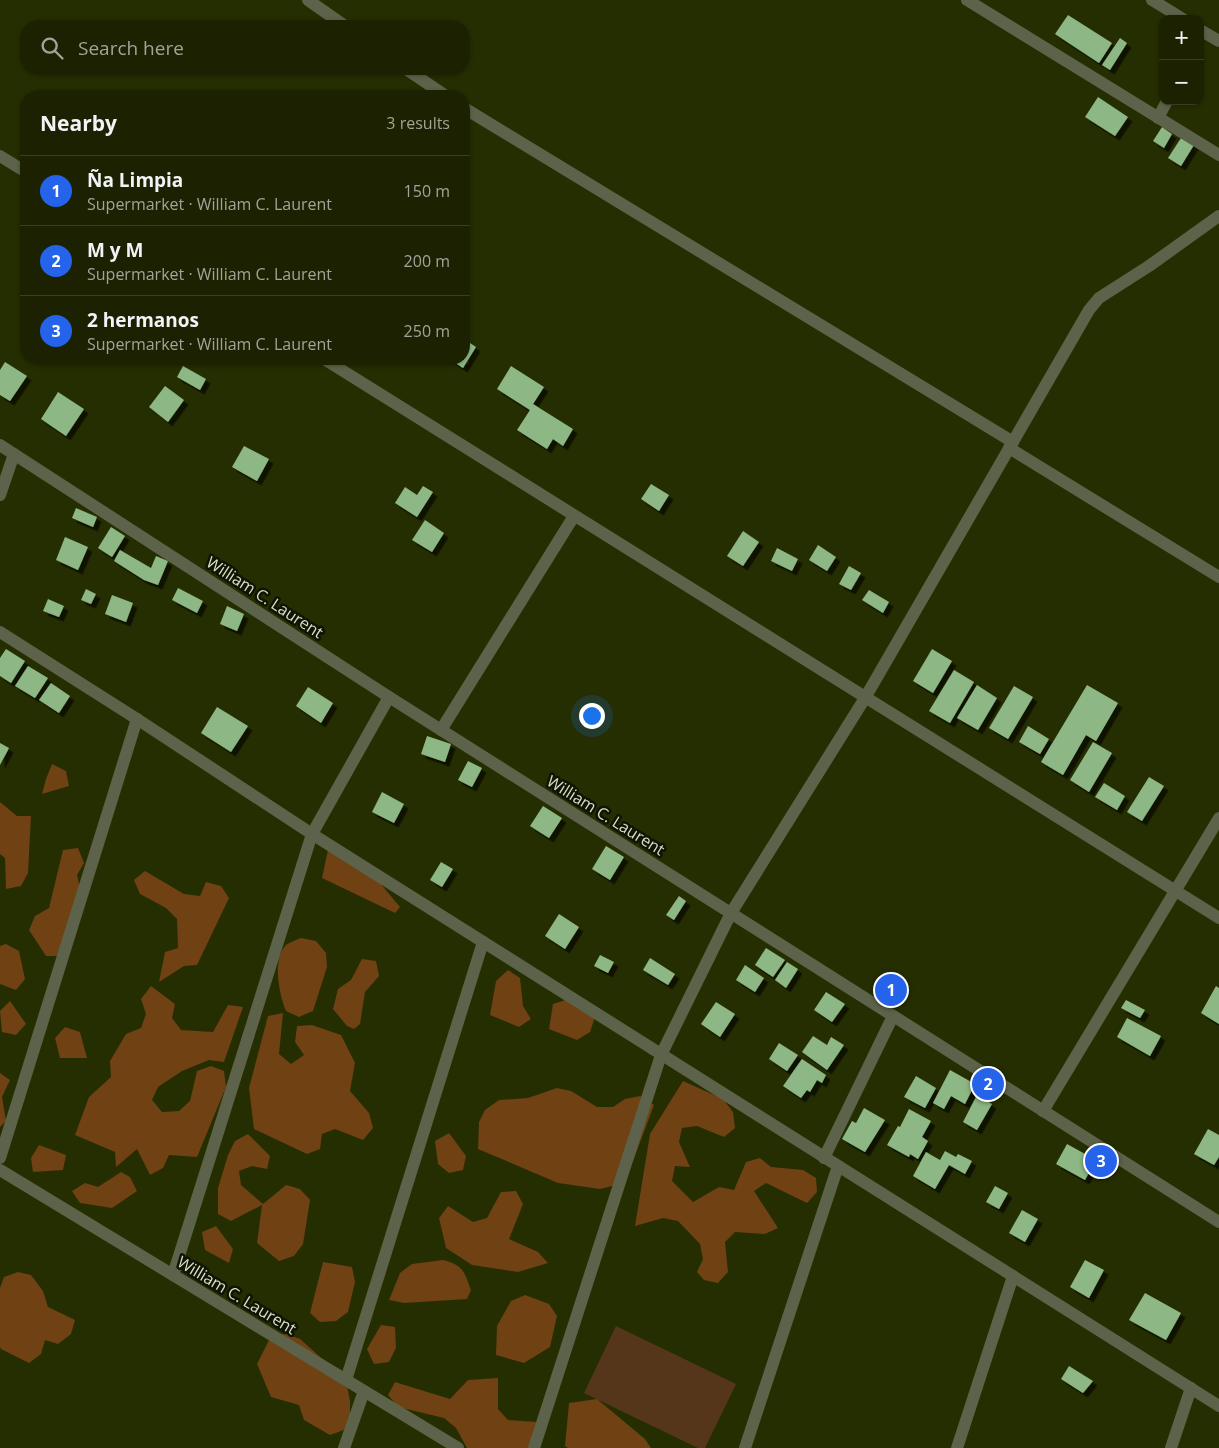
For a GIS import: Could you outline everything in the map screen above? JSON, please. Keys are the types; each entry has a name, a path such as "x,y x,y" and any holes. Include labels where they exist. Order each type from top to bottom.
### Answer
{"street":[{"path":"308,0 337,20"},
{"path":"967,0 1219,155"},
{"path":"1152,0 1176,15"},
{"path":"1204,35 1219,41"},
{"path":"415,75 437,90"},
{"path":"1158,118 1165,105"},
{"path":"470,112 1011,445 1219,577"},
{"path":"0,156 20,168"},
{"path":"534,1448 661,1055 731,913 865,698 1089,310 1099,298 1219,216"},
{"path":"334,365 1219,918"},
{"name":"William C. Laurent","path":"0,445 389,697 1219,1222"},
{"path":"0,494 14,454"},
{"path":"441,730 574,516"},
{"path":"0,632 137,718 312,834 1219,1406"},
{"path":"173,1275 312,834 389,697"},
{"path":"0,1158 137,718"},
{"path":"1043,1111 1219,818"},
{"path":"346,1380 483,942"},
{"path":"824,1158 893,1016"},
{"path":"745,1448 838,1166"},
{"name":"William C. Laurent","path":"0,1170 458,1448"},
{"path":"957,1448 1013,1276"},
{"path":"1171,1448 1191,1388"},
{"path":"344,1448 364,1391"}],"shaded area":[{"path":"52,764 66,771 69,786 42,794 46,779"},
{"path":"0,802 17,816 31,816 28,873 21,886 6,889 5,858 0,854"},
{"path":"78,848 84,863 77,875 84,904 60,956 46,956 29,930 35,916 49,908 63,850"},
{"path":"328,850 360,859 400,907 395,913 322,878"},
{"path":"145,871 184,894 200,896 206,882 221,886 229,898 197,965 184,966 159,982 165,952 178,948 177,919 166,908 140,894 134,880"},
{"path":"301,938 316,941 326,953 327,967 313,1011 299,1017 286,1011 279,986 278,968 279,959 286,945"},
{"path":"6,944 19,951 25,979 16,990 0,984 0,946"},
{"path":"362,959 376,961 379,976 365,992 360,1024 354,1029 347,1026 333,1009 338,989 351,980"},
{"path":"508,970 520,978 523,1006 531,1019 519,1027 490,1015 496,981"},
{"path":"151,986 175,1004 172,1018 181,1030 213,1032 228,1005 243,1007 224,1062 209,1060 182,1071 158,1087 152,1100 162,1112 179,1111 190,1101 197,1071 211,1066 224,1071 226,1087 197,1157 169,1155 163,1168 150,1175 137,1149 116,1167 115,1152 75,1135 89,1097 111,1077 110,1061 126,1034 141,1028 146,1014 141,999"},
{"path":"569,999 595,1017 590,1032 577,1040 549,1029 553,1004"},
{"path":"10,1001 26,1024 16,1035 2,1032 0,1011"},
{"path":"283,1013 279,1054 291,1064 304,1055 295,1042 297,1026 312,1025 341,1035 355,1063 350,1091 369,1113 373,1128 363,1140 335,1129 322,1134 320,1149 307,1154 254,1129 249,1088 268,1016"},
{"path":"65,1027 80,1032 87,1058 60,1058 55,1038"},
{"path":"0,1073 10,1080 2,1097 6,1121 0,1127"},
{"path":"683,1081 723,1099 733,1112 735,1128 724,1137 697,1126 682,1128 679,1142 690,1167 675,1166 672,1181 693,1202 719,1187 734,1190 746,1162 760,1158 771,1167 803,1170 816,1178 817,1192 807,1203 766,1183 754,1191 778,1228 765,1234 735,1232 725,1242 728,1272 718,1283 704,1280 697,1272 703,1259 700,1244 678,1221 663,1218 635,1226 650,1134"},
{"path":"557,1088 571,1091 597,1107 613,1107 625,1099 640,1096 654,1105 633,1161 616,1185 600,1189 558,1183 478,1149 479,1122 485,1110 499,1100 528,1098"},
{"path":"449,1133 466,1156 463,1170 449,1173 438,1164 435,1141"},
{"path":"248,1134 270,1156 267,1169 252,1166 239,1171 241,1185 263,1204 286,1185 300,1189 310,1200 303,1244 294,1256 279,1261 257,1243 262,1205 231,1221 218,1214 218,1188 228,1155 235,1141"},
{"path":"39,1145 66,1155 63,1170 33,1172 31,1158"},
{"path":"121,1172 130,1177 137,1191 112,1208 80,1203 72,1191 85,1183 98,1187"},
{"path":"516,1191 523,1204 509,1239 538,1252 548,1263 518,1272 472,1265 446,1248 439,1218 448,1206 473,1222 487,1218 501,1192"},
{"path":"216,1226 233,1249 229,1263 205,1250 202,1232"},
{"path":"443,1260 455,1264 464,1273 471,1290 467,1299 404,1303 389,1300 400,1273 412,1264"},
{"path":"323,1262 352,1267 355,1282 348,1312 336,1321 320,1322 310,1313"},
{"path":"18,1272 31,1275 43,1291 48,1307 75,1320 71,1334 58,1344 45,1340 41,1354 29,1363 0,1347 0,1288 4,1277"},
{"path":"525,1295 549,1304 557,1316 550,1347 524,1363 496,1355 497,1326 511,1301"},
{"path":"381,1325 395,1327 396,1348 389,1362 374,1364 367,1349"},
{"path":"616,1326 736,1384 705,1448 698,1448 584,1393"},
{"path":"286,1334 300,1339 346,1380 350,1401 350,1416 344,1430 330,1435 304,1420 299,1405 271,1397 257,1364 271,1336"},
{"path":"498,1378 498,1409 508,1420 537,1422 532,1448 467,1448 456,1428 444,1418 398,1407 388,1395 395,1382 450,1399 468,1380"},
{"path":"597,1399 645,1439 651,1448 568,1448 565,1446 569,1403"}],"building":[{"path":"1068,15 1112,43 1099,63 1055,34"},
{"path":"1120,38 1127,43 1110,70 1102,65"},
{"path":"1098,97 1128,117 1115,136 1085,117"},
{"path":"1162,127 1172,134 1164,148 1153,141"},
{"path":"1181,138 1194,145 1181,166 1168,158"},
{"path":"470,343 476,347 470,357"},
{"path":"5,362 27,376 10,401 0,395 0,370"},
{"path":"183,366 206,379 200,390 177,377"},
{"path":"511,366 544,387 533,404 573,429 563,446 553,439 547,449 517,430 530,410 497,389"},
{"path":"165,386 184,400 168,422 149,407"},
{"path":"58,392 84,409 66,436 41,419"},
{"path":"244,446 269,459 257,481 232,467"},
{"path":"651,484 669,495 659,511 641,499"},
{"path":"423,486 433,492 417,517 395,503 405,487 417,495"},
{"path":"76,508 97,517 93,527 72,518"},
{"path":"425,520 444,533 432,552 412,540"},
{"path":"111,527 125,536 112,557 98,548"},
{"path":"743,531 759,542 743,566 727,556"},
{"path":"65,537 88,547 78,570 56,560"},
{"path":"818,545 836,557 827,571 809,560"},
{"path":"777,548 798,559 792,571 771,561"},
{"path":"120,550 151,568 156,556 168,561 158,585 144,580 114,561"},
{"path":"849,566 861,573 851,590 839,584"},
{"path":"178,588 203,601 197,613 172,600"},
{"path":"86,589 96,594 91,604 81,600"},
{"path":"869,590 889,602 883,613 862,600"},
{"path":"112,595 133,603 126,622 105,614"},
{"path":"48,599 64,606 59,617 43,611"},
{"path":"227,606 244,614 237,631 220,624"},
{"path":"6,649 25,661 11,683 0,676 0,658"},
{"path":"932,649 952,661 933,693 913,681"},
{"path":"28,666 48,678 35,698 15,686"},
{"path":"954,670 974,682 950,723 929,711"},
{"path":"51,683 70,696 59,713 39,700"},
{"path":"977,685 997,698 978,730 957,718"},
{"path":"1087,685 1118,703 1096,741 1086,735 1063,775 1041,762"},
{"path":"1014,686 1033,697 1008,739 989,728"},
{"path":"308,687 333,703 321,723 296,706"},
{"path":"217,707 248,726 231,752 201,733"},
{"path":"1028,726 1049,739 1040,754 1019,742"},
{"path":"427,736 451,744 445,762 421,754"},
{"path":"1093,742 1112,753 1089,792 1070,780"},
{"path":"0,743 9,748 0,765"},
{"path":"468,761 482,768 472,787 458,780"},
{"path":"1149,777 1164,786 1142,821 1127,812"},
{"path":"1104,783 1125,796 1117,810 1095,797"},
{"path":"382,792 404,804 394,823 372,812"},
{"path":"543,806 562,818 549,838 530,826"},
{"path":"606,846 624,857 610,880 592,869"},
{"path":"441,862 453,869 442,887 430,880"},
{"path":"679,896 686,901 674,920 666,915"},
{"path":"559,914 579,927 565,949 545,936"},
{"path":"766,948 785,960 773,977 755,965"},
{"path":"600,955 614,962 608,973 594,966"},
{"path":"650,958 675,974 668,985 643,970"},
{"path":"787,962 798,969 786,988 775,980"},
{"path":"745,965 764,978 755,992 736,980"},
{"path":"1216,986 1219,988 1219,1024 1201,1013"},
{"path":"826,992 845,1004 832,1022 814,1010"},
{"path":"1126,1000 1145,1010 1140,1018 1121,1008"},
{"path":"716,1002 735,1014 720,1037 701,1024"},
{"path":"1127,1018 1161,1036 1150,1056 1117,1037"},
{"path":"813,1036 827,1045 831,1037 844,1045 827,1070 802,1052"},
{"path":"779,1043 798,1055 787,1071 769,1059"},
{"path":"802,1059 826,1075 822,1083 817,1080 810,1092 807,1090 801,1098 783,1086"},
{"path":"950,1070 975,1084 965,1104 951,1096 944,1109 933,1103"},
{"path":"916,1076 936,1088 925,1108 904,1097"},
{"path":"977,1095 992,1104 977,1130 963,1122"},
{"path":"864,1108 885,1120 865,1152 842,1139 852,1121 856,1123"},
{"path":"909,1109 931,1121 922,1137 928,1141 918,1159 910,1154 909,1157 887,1145 898,1126 900,1127"},
{"path":"1208,1129 1219,1135 1219,1157 1214,1165 1194,1154"},
{"path":"1067,1144 1096,1160 1085,1180 1056,1164"},
{"path":"945,1151 956,1157 958,1154 972,1161 965,1174 949,1165 935,1189 913,1176 926,1152 940,1160"},
{"path":"995,1186 1008,1193 999,1209 986,1202"},
{"path":"1022,1210 1038,1219 1025,1242 1009,1233"},
{"path":"1085,1260 1104,1270 1089,1298 1070,1287"},
{"path":"1145,1293 1181,1313 1166,1340 1129,1320"},
{"path":"1069,1366 1093,1381 1083,1393 1061,1379"}],"place":[{"name":"Ña Limpia","path":"891,990"},
{"name":"M y M","path":"988,1084"},
{"name":"2 hermanos","path":"1101,1161"}]}
